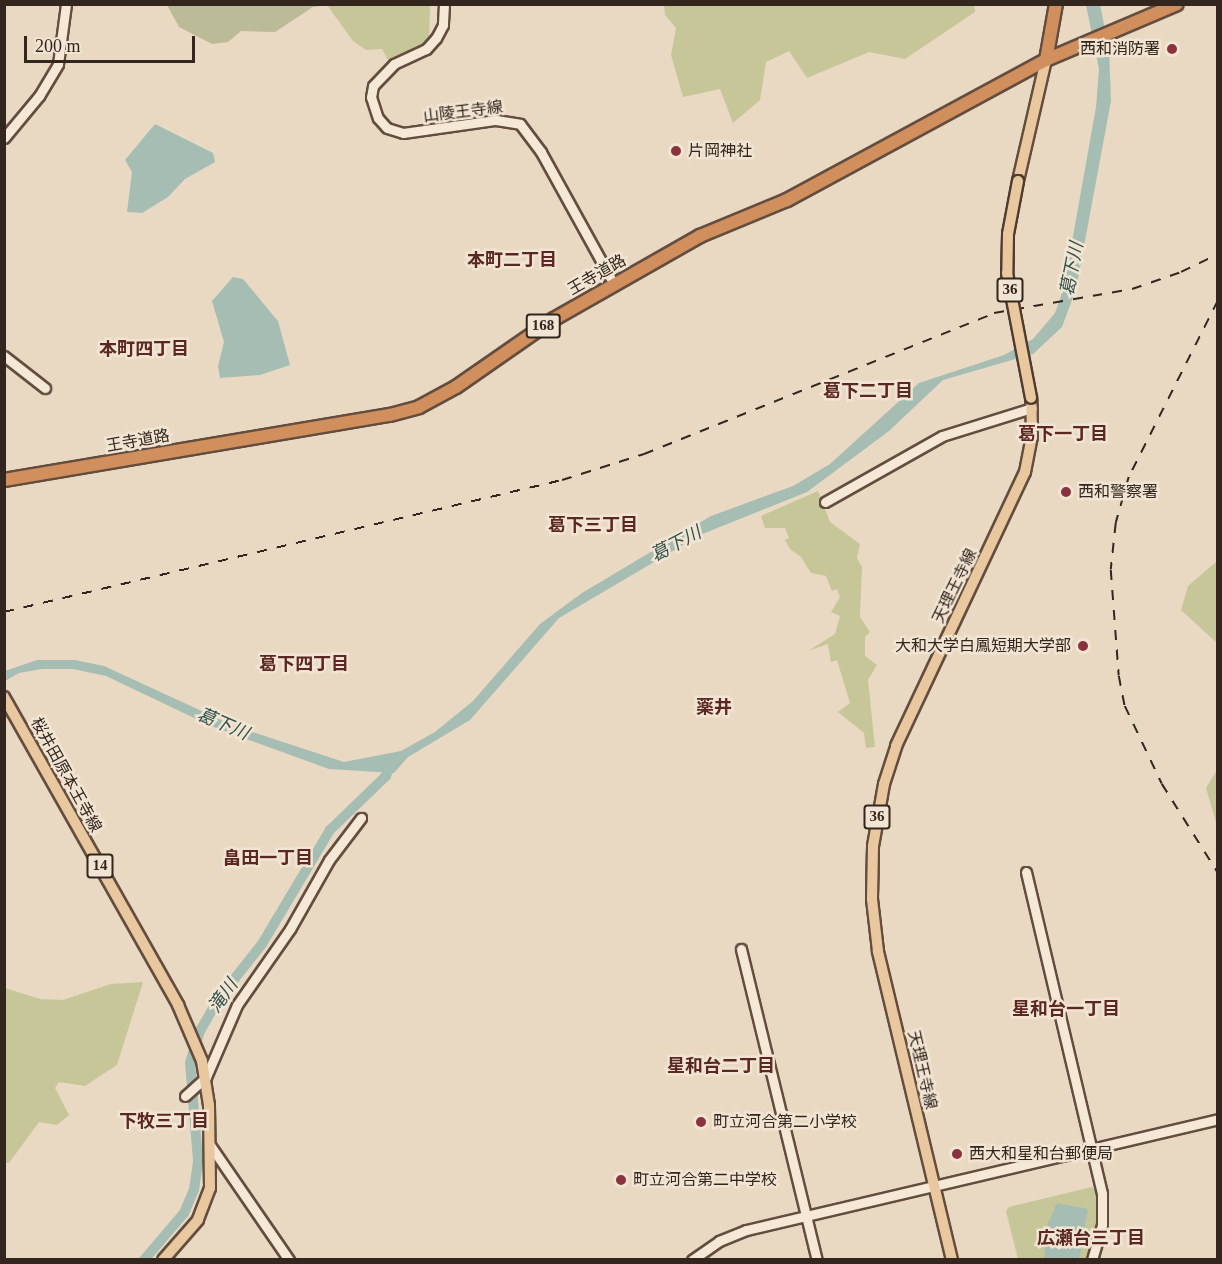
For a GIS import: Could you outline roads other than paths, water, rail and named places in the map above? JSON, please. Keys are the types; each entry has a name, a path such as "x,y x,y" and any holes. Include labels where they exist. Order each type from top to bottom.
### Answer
{"highway":[{"path":"1046,60 1056,4"},
{"name":"王寺道路","path":"4,480 405,411 456,387 536,330 700,236 837,174 1046,60 1177,4"}],"main road":[{"name":"天理王寺線","path":"952,1260 878,951 872,899 873,846 884,784 899,737 1025,472 1032,437 1031,403 1007,273 1008,234 1046,60"},
{"name":"桜井田原本王寺線","path":"4,697 193,1036 202,1061 211,1175 204,1208 189,1234 163,1260"}],"street":[{"path":"6,135 58,63 66,4"},
{"name":"山陵王寺線","path":"444,4 442,25 436,38 426,49 394,64 373,86 371,97 378,118 387,128 403,133 496,120 520,124 541,152 614,284"},
{"path":"4,356 45,388"},
{"path":"825,502 942,436 1031,403"},
{"path":"185,1096 203,1080 237,1005 290,928 329,860 361,818"},
{"path":"1026,872 1103,1206 1092,1260"},
{"path":"741,950 817,1260"},
{"path":"692,1260 736,1233 1091,1147 1218,1119"},
{"path":"210,1145 289,1260"}],"water":[{"name":"葛下川","path":"1086,5 1100,5 1109,48 1111,101 1076,289 1062,327 1033,354 943,380 889,431 807,492 700,535 559,618 470,720 408,757 394,773 329,769 211,726 106,676 73,669 42,669 19,673 5,681 5,671 37,660 75,660 104,666 234,726 344,762 401,751 435,732 473,701 540,624 582,593 711,516 793,486 830,464 919,383 1004,355 1033,339 1055,313 1064,287 1096,107 1099,69"},
{"path":"155,124 213,153 215,162 185,179 168,197 142,213 127,212 132,172 125,160"},
{"path":"233,277 243,279 278,321 290,365 260,375 220,378 218,366 224,342 212,301"},
{"path":"1057,1203 1088,1209 1079,1259 1044,1259 1048,1223"}],"waterway":[{"name":"滝川","path":"144,1260 184,1213 194,1190 198,1160 190,1063 200,1031 220,997 262,944 330,830 386,776 391,763"}],"railway":[{"path":"4,612 562,480 644,454 994,313 1132,289 1181,272 1218,254"},
{"path":"1218,301 1129,477 1116,523 1111,570 1119,676 1125,706 1162,784 1218,873"}],"place":[{"name":"西和消防署","path":"1172,49"},
{"name":"片岡神社","path":"676,151"},
{"name":"西和警察署","path":"1066,492"},
{"name":"大和大学白鳳短期大学部","path":"1083,646"},
{"name":"町立河合第二小学校","path":"701,1122"},
{"name":"西大和星和台郵便局","path":"957,1154"},
{"name":"町立河合第二中学校","path":"621,1180"}],"district":[{"name":"本町二丁目","path":"512,260"},
{"name":"本町四丁目","path":"144,349"},
{"name":"葛下二丁目","path":"868,391"},
{"name":"葛下一丁目","path":"1063,434"},
{"name":"葛下三丁目","path":"593,525"},
{"name":"葛下四丁目","path":"304,664"},
{"name":"薬井","path":"714,707"},
{"name":"畠田一丁目","path":"268,858"},
{"name":"星和台一丁目","path":"1066,1009"},
{"name":"星和台二丁目","path":"721,1066"},
{"name":"下牧三丁目","path":"164,1121"},
{"name":"広瀬台三丁目","path":"1091,1238"}]}
